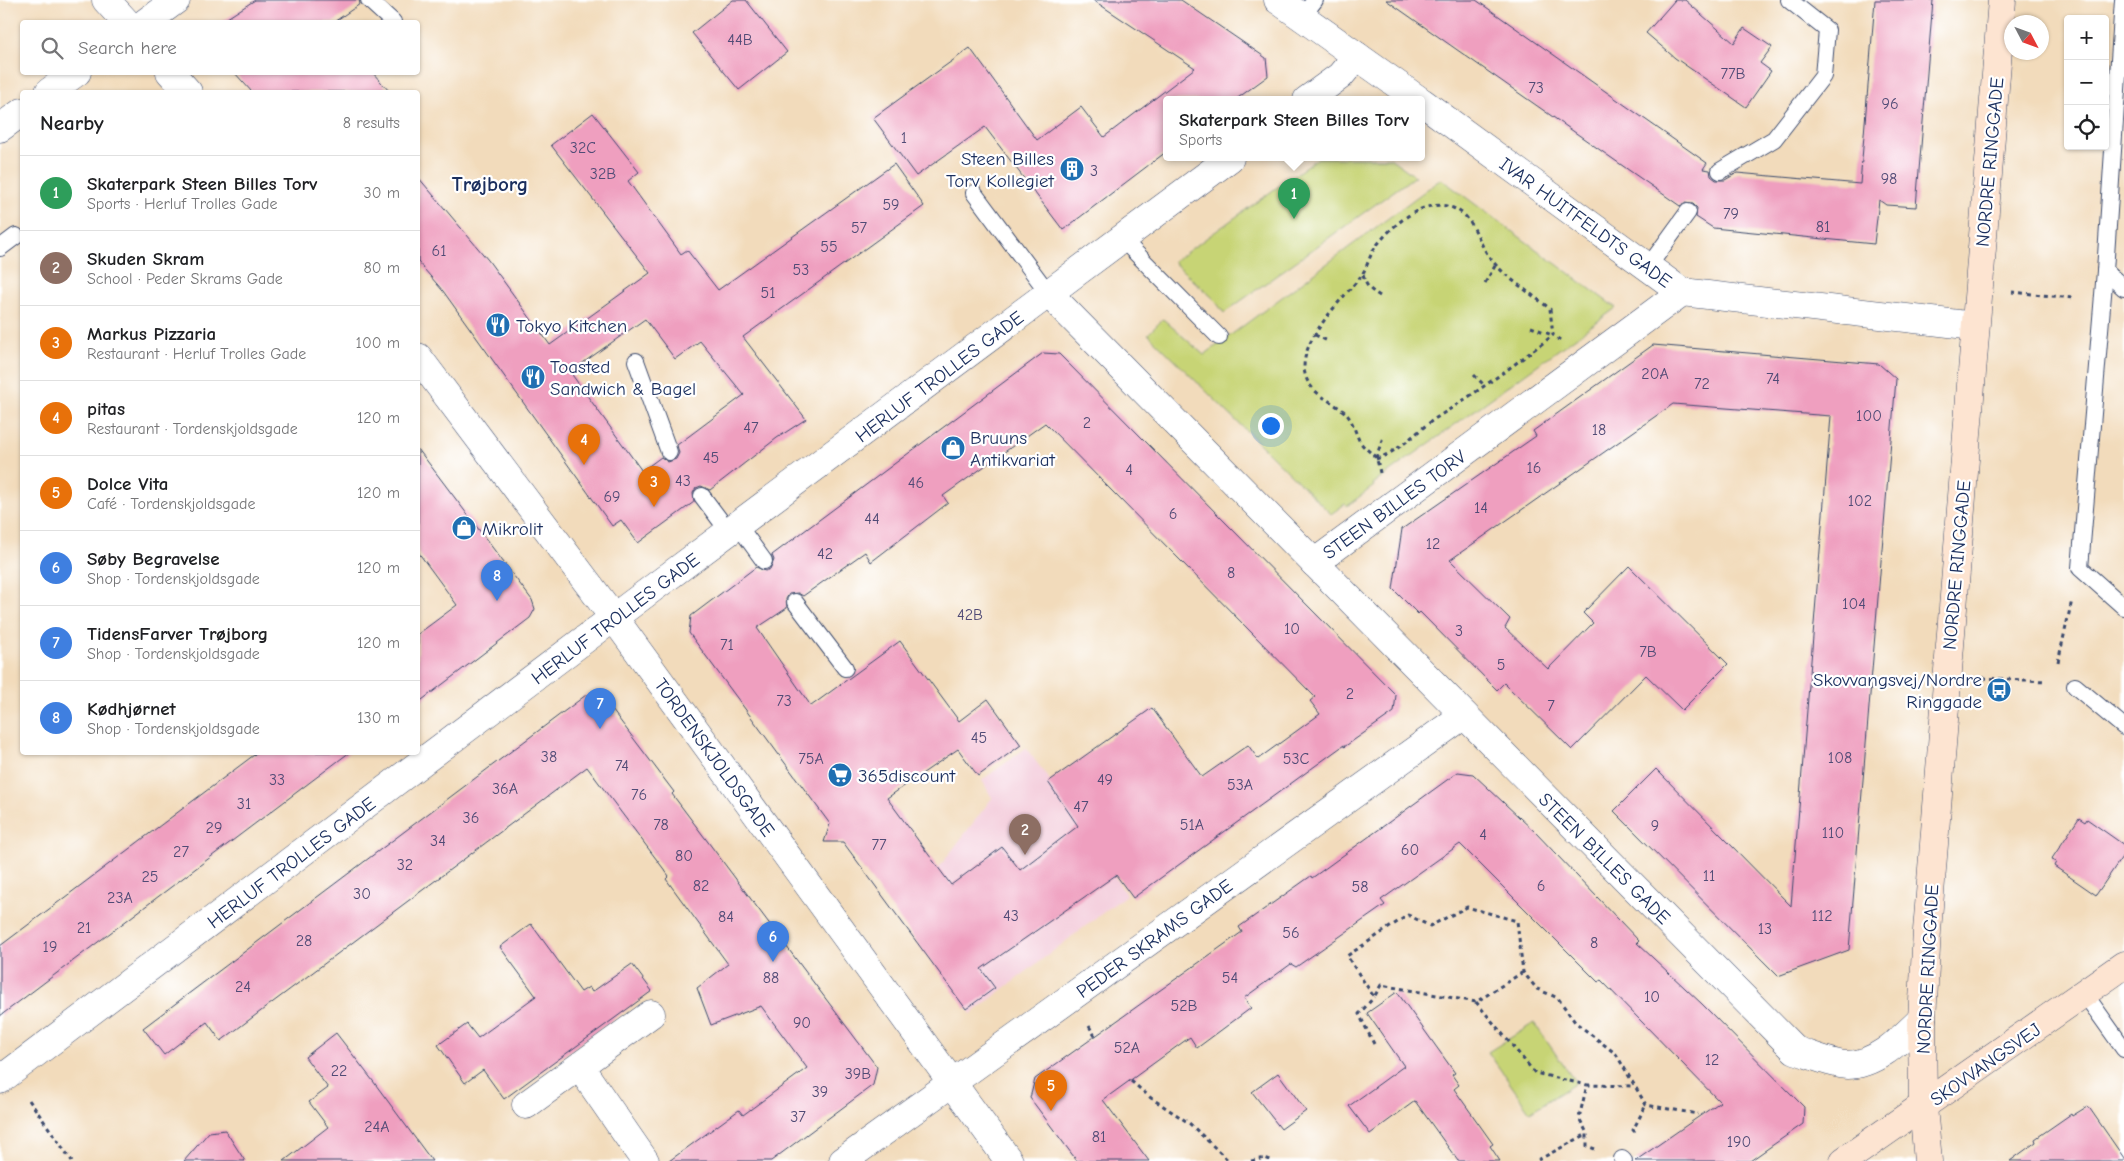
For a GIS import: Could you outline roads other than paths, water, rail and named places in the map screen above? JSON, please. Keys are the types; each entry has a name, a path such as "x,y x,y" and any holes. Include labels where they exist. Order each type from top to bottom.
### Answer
{"street":[{"path":"106,0 124,20"},
{"path":"149,20 176,0"},
{"name":"IVAR HUITFELDTS GADE","path":"1278,0 1309,9 1357,56 1413,96"},
{"name":"NORDRE RINGGADE","path":"1928,1161 1923,1107 1922,1019 1927,931 2002,0"},
{"path":"1313,96 1340,76 1357,56"},
{"path":"52,90 73,75"},
{"path":"173,75 186,90"},
{"name":"IVAR HUITFELDTS GADE","path":"1425,105 1682,292 1976,326"},
{"path":"0,128 20,113"},
{"name":"HERLUF TROLLES GADE","path":"5,1077 614,618 1226,161"},
{"name":"STEEN BILLES TORV","path":"1049,294 1314,563 1682,292"},
{"name":"TORDENSKJOLDSGADE","path":"420,359 614,618 1009,1161"},
{"name":"STEEN BILLES GADE","path":"1314,563 1795,1050 1846,1065 1866,1061 1895,1044 1922,1019"},
{"name":"PEDER SKRAMS GADE","path":"843,1161 1464,716"},
{"name":"SKOVVANGSVEJ","path":"1844,1161 2124,965"},
{"path":"526,1105 651,1014"},
{"path":"580,1067 645,1161"}],"lane":[{"path":"369,0 391,20"},
{"path":"1720,171 1774,139 1823,76 1827,30 1789,0"},
{"path":"2123,0 2120,85 2080,568 2124,607"},
{"path":"974,193 1049,294"},
{"path":"1648,267 1688,212"},
{"path":"0,248 16,236"},
{"path":"1122,239 1219,337"},
{"path":"2105,271 2124,288"},
{"path":"636,361 669,452"},
{"path":"702,496 764,561"},
{"path":"795,602 845,668"},
{"path":"2075,686 2124,727"},
{"path":"2084,993 2124,1050"}],"place":[{"name":"Steen Billes Torv Kollegiet","path":"1072,169"},
{"name":"Skaterpark Steen Billes Torv","path":"1294,219"},
{"name":"Tokyo Kitchen","path":"498,325"},
{"name":"Toasted Sandwich & Bagel","path":"533,377"},
{"name":"Bruuns Antikvariat","path":"953,448"},
{"name":"pitas","path":"584,465"},
{"name":"Markus Pizzaria","path":"654,507"},
{"name":"Mikrolit","path":"464,528"},
{"name":"Kødhjørnet","path":"497,601"},
{"name":"Skovvangsvej/Nordre Ringgade","path":"1999,690"},
{"name":"TidensFarver Trøjborg","path":"600,729"},
{"name":"365discount","path":"840,775"},
{"name":"Skuden Skram","path":"1025,855"},
{"name":"Søby Begravelse","path":"773,962"},
{"name":"Dolce Vita","path":"1051,1111"}],"district":[{"name":"Trøjborg","path":"490,184"}]}
